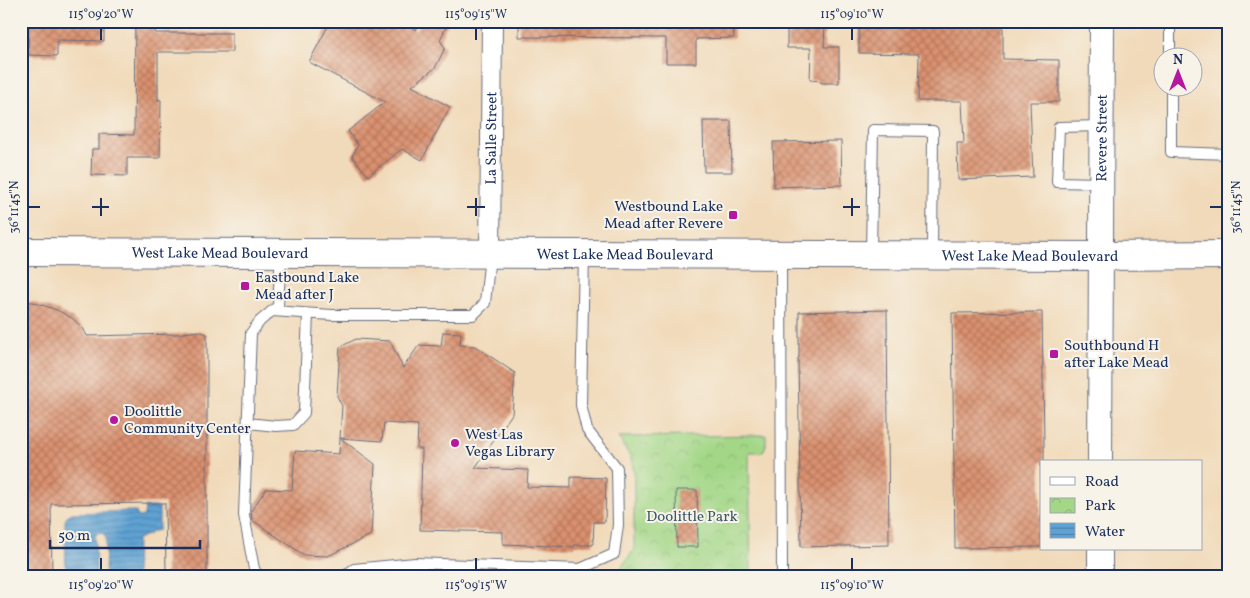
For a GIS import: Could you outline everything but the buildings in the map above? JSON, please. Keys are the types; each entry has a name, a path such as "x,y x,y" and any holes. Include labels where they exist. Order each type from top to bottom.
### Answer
{"main road":[{"name":"West Lake Mead Boulevard","path":"21,252 1229,255"}],"street":[{"name":"La Salle Street","path":"490,254 492,21"},
{"name":"Revere Street","path":"1100,460 1102,21"},
{"path":"1100,550 1100,577"}],"lane":[{"path":"1170,21 1170,48"},
{"path":"1171,98 1171,152 1229,154"},
{"path":"1100,183 1058,182 1058,128 1101,126"},
{"path":"871,255 873,130 933,131 932,255"},
{"path":"259,577 254,569 244,515 251,333 260,321 278,306 281,253"},
{"path":"272,311 332,315 472,315 485,302 490,254"},
{"path":"344,577 354,569 415,563 580,569 614,554 618,525 617,468 587,430 581,405 584,254"},
{"path":"781,255 782,577"},
{"path":"248,423 276,426 293,425 304,413 308,314"}],"green space":[{"name":"Doolittle Park","path":"766,435 766,445 763,452 749,452 751,577 597,577 617,573 634,550 634,472 631,458 618,437"}],"water":[{"path":"145,507 159,507 159,530 150,532 150,534 137,539 136,577 105,577 106,537 103,533 99,532 95,536 96,573 94,577 66,577 65,521 67,516 72,513 134,511 138,517 144,516"}],"place":[{"name":"Westbound Lake Mead after Revere","path":"733,215"},
{"name":"Eastbound Lake Mead after J","path":"245,286"},
{"name":"Southbound H after Lake Mead","path":"1054,354"},
{"name":"Doolittle Community Center","path":"114,420"},
{"name":"West Las Vegas Library","path":"455,443"}]}
